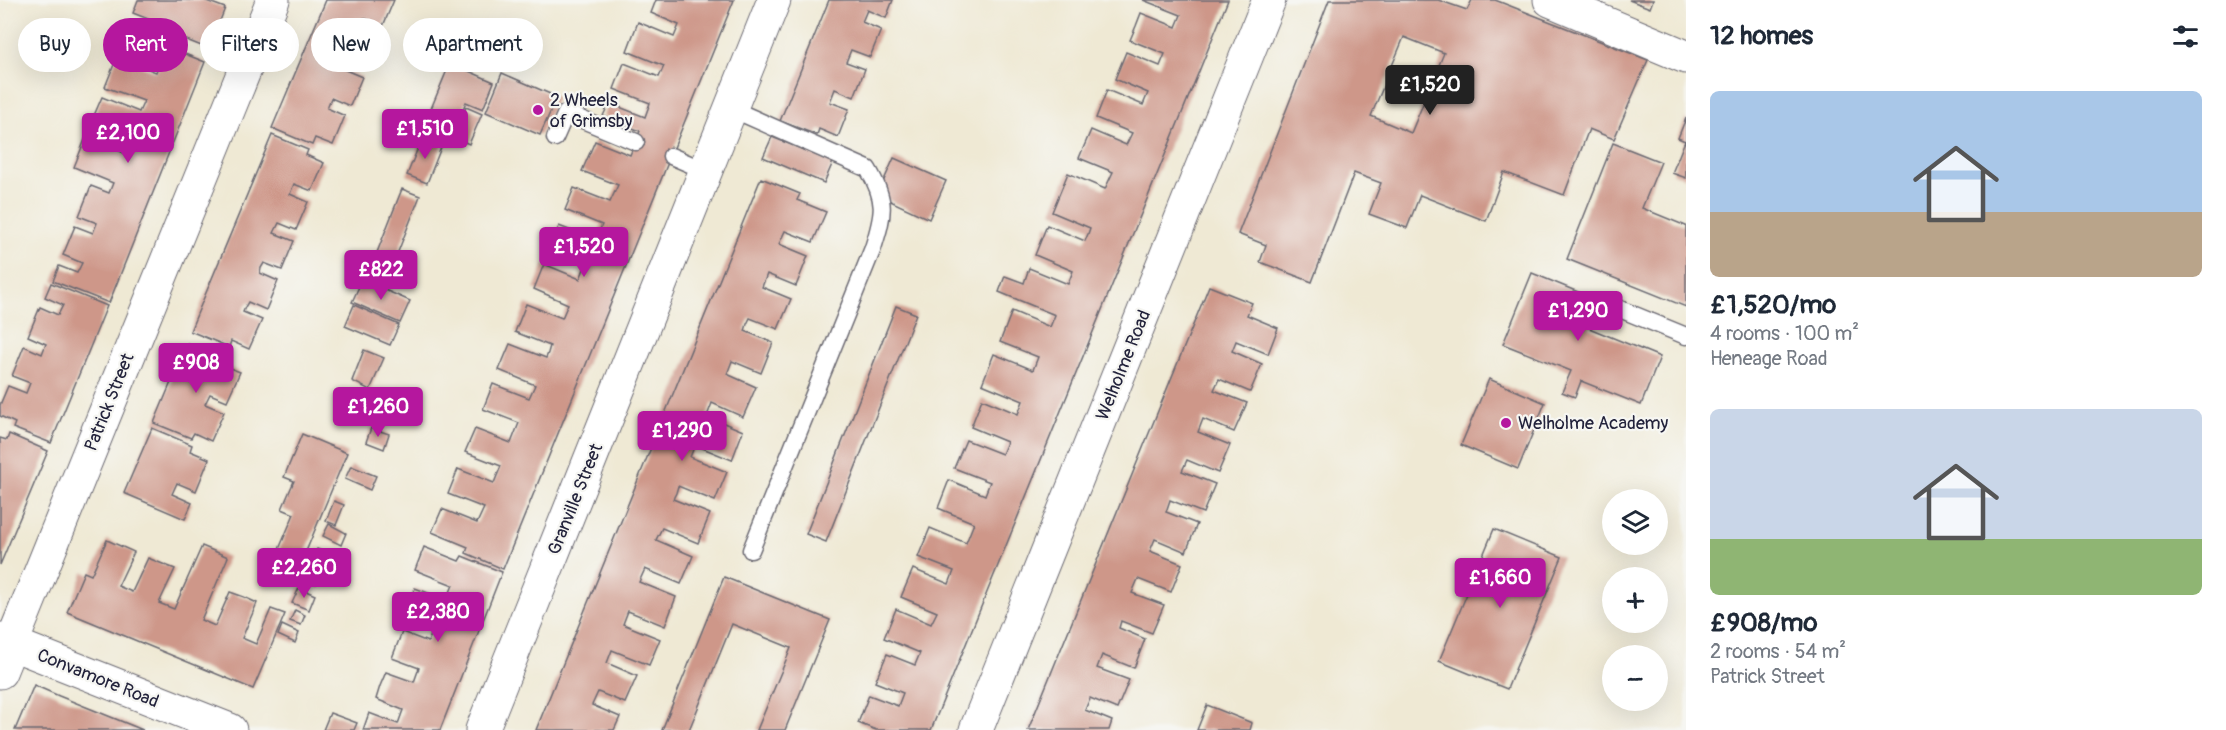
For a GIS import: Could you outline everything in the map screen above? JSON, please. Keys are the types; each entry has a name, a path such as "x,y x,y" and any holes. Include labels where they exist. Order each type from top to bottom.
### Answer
{"street":[{"name":"Patrick Street","path":"4,651 273,0"},
{"name":"Granville Street","path":"482,730 774,0"},
{"name":"Welholme Road","path":"976,730 1269,0"},
{"path":"1550,0 1683,48"},
{"name":"Convamore Road","path":"4,651 230,730"}],"lane":[{"path":"732,109 868,169 880,189 884,213 873,248 751,550"},
{"path":"555,138 566,113 636,142"},
{"path":"671,156 706,171"},
{"path":"1615,307 1686,336"}],"building":[{"path":"138,0 204,0 225,8 221,18 200,18 200,45 188,41 188,18 146,18 133,13"},
{"path":"326,0 394,0 386,18 318,18"},
{"path":"656,0 734,0 503,569 466,553 468,547 432,532 442,509 477,523 484,508 448,494 458,469 494,483 501,466 465,452 475,429 511,443 519,423 483,409 493,384 529,398 535,385 499,370 510,344 546,358 550,346 515,332 526,304 562,318 568,304 534,289 544,264 580,279 587,262 551,247 559,226 595,240 602,225 565,210 574,188 610,202 618,185 582,171 595,141 630,155 640,131 603,116 609,103 645,117 650,103 614,89 624,63 659,77 664,66 627,51 638,22 674,37 679,25 651,13"},
{"path":"829,0 893,0 886,18 867,10 862,22 881,30 870,57 851,50 846,62 865,69 854,97 835,89 830,102 849,109 838,137 819,129 817,135 780,121"},
{"path":"1143,0 1228,0 931,730 876,730 858,723 869,695 898,706 903,693 875,682 887,654 915,665 920,653 884,638 896,609 931,624 937,612 901,597 913,569 949,584 954,571 918,557 930,528 966,543 974,523 938,508 949,480 985,495 990,482 954,468 966,440 1002,454 1007,442 971,427 982,399 1018,414 1023,401 982,384 994,354 1033,370 1038,357 1000,342 1012,311 1050,327 1055,315 999,292 1005,276 1024,283 1029,268 1068,284 1073,271 1035,255 1047,225 1085,241 1088,234 1090,228 1052,212 1068,173 1105,189 1113,172 1079,158 1091,130 1126,145 1132,133 1096,118 1107,90 1143,105 1148,93 1115,79 1126,52 1160,66 1165,54 1130,40 1141,13 1176,27 1181,15"},
{"path":"1329,0 1438,0 1467,10 1472,0 1495,0 1648,60 1614,139 1589,129 1564,195 1504,172 1486,221 1420,195 1407,228 1369,214 1381,183 1354,173 1312,282 1260,262 1266,245 1238,234","holes":["1404,37 1444,53 1411,133 1371,116"]},
{"path":"1629,0 1653,0 1650,8"},
{"path":"311,36 311,72 350,72 362,77 350,106 331,98 327,108 345,116 333,145 315,138 312,145 272,128 296,72 299,72 299,64"},
{"path":"188,55 200,60 201,72 109,303 53,281 59,266 77,273 82,263 63,255 75,226 93,233 97,223 79,216 91,186 109,193 113,183 74,167 86,137 124,153 128,142 89,127 102,97 139,112 144,101 105,87 111,72 188,72"},
{"path":"446,72 471,72 494,82 483,109 466,102 450,139 423,128"},
{"path":"502,73 557,97 540,135 486,112"},
{"path":"466,107 482,114 469,144 454,137"},
{"path":"1686,118 1686,178 1672,173 1685,141 1678,138"},
{"path":"272,135 308,150 306,155 324,163 312,191 294,184 290,194 308,202 296,230 279,223 274,233 294,241 282,270 264,263 261,268 260,273 278,281 266,310 248,302 245,307 243,312 262,320 249,349 231,341 229,347 190,331"},
{"path":"772,137 833,162 824,183 763,157"},
{"path":"422,138 442,145 427,183 407,175"},
{"path":"1613,143 1661,162 1642,208 1686,226 1686,307 1567,259"},
{"path":"894,158 946,181 929,219 886,199 880,189"},
{"path":"761,178 800,194 797,200 826,212 813,242 785,231 779,244 808,256 796,286 767,274 762,287 791,299 778,329 750,318 747,324 745,331 773,343 761,373 732,361 727,374 756,387 743,417 712,403 707,416 743,431 732,460 695,445 690,457 727,472 715,501 678,486 673,499 710,514 698,543 662,528 656,540 693,556 681,584 645,569 639,582 676,597 665,626 628,611 623,624 660,639 649,665 612,650 607,663 637,676 625,703 598,692 592,705 620,717 614,730 536,730"},
{"path":"402,189 420,196 394,262 376,255"},
{"path":"1532,273 1600,301 1589,328 1660,357 1641,405 1581,381 1575,397 1562,392 1571,371 1503,344"},
{"path":"362,280 410,301 400,323 352,302"},
{"path":"51,283 107,306 51,443 13,428 15,423 0,416 0,405 8,386 26,393 30,383 12,376 24,346 42,354 46,344 28,336 40,307 58,315 63,305 45,297"},
{"path":"1209,286 1252,303 1247,315 1278,328 1268,354 1236,341 1232,351 1262,364 1250,392 1219,379 1214,390 1247,403 1234,432 1203,419 1198,432 1230,445 1218,473 1187,460 1182,471 1215,484 1203,513 1170,500 1166,512 1197,524 1186,552 1155,539 1150,551 1182,564 1171,592 1138,579 1132,593 1164,605 1152,633 1121,621 1119,628 1145,639 1134,668 1102,655 1097,668 1129,680 1117,709 1090,698 1085,710 1112,721 1109,730 1028,730"},
{"path":"354,305 399,325 390,345 345,326"},
{"path":"896,306 916,314 826,542 806,534"},
{"path":"187,344 224,359 222,365 240,372 227,401 210,394 205,404 224,412 211,441 194,433 191,438 154,423"},
{"path":"364,350 384,358 370,390 352,381"},
{"path":"1489,379 1545,403 1518,469 1461,445"},
{"path":"152,428 192,445 190,451 209,459 196,491 177,483 172,494 192,503 185,519 124,493"},
{"path":"371,428 389,434 384,449 366,442"},
{"path":"9,434 48,451 0,565 0,438 7,440"},
{"path":"302,434 347,453 292,585 268,575 294,514 282,509 294,481 284,477"},
{"path":"351,466 376,476 370,490 345,479"},
{"path":"334,501 344,505 336,525 326,521"},
{"path":"329,524 346,533 341,545 323,536"},
{"path":"1494,529 1562,557 1507,689 1439,661"},
{"path":"107,540 134,552 118,586 132,592 148,558 175,569 159,603 174,609 202,546 228,557 201,620 215,626 230,592 244,597 257,603 242,638 256,644 271,609 285,614 253,689 67,612 84,572 91,575"},
{"path":"424,547 459,561 462,556 502,572 440,730 363,730 369,713 398,724 403,710 376,699 380,686 386,672 414,682 419,668 392,658 402,632 428,642 437,620 407,609 415,588 447,600 453,585 415,570"},
{"path":"317,549 327,553 322,564 312,559"},
{"path":"310,569 320,573 316,584 306,579"},
{"path":"724,577 830,620 785,730 757,730 791,648 732,624 689,730 662,730"},
{"path":"299,588 315,595 309,610 292,603"},
{"path":"295,610 305,615 301,625 290,621"},
{"path":"282,625 299,633 295,643 278,635"},
{"path":"34,685 59,696 143,730 15,730"},
{"path":"1207,705 1252,723 1250,730 1197,730"},
{"path":"330,713 357,723 354,730 323,730"}],"place":[{"name":"2 Wheels of Grimsby","path":"538,110"},
{"name":"Welholme Academy","path":"1506,423"}]}
